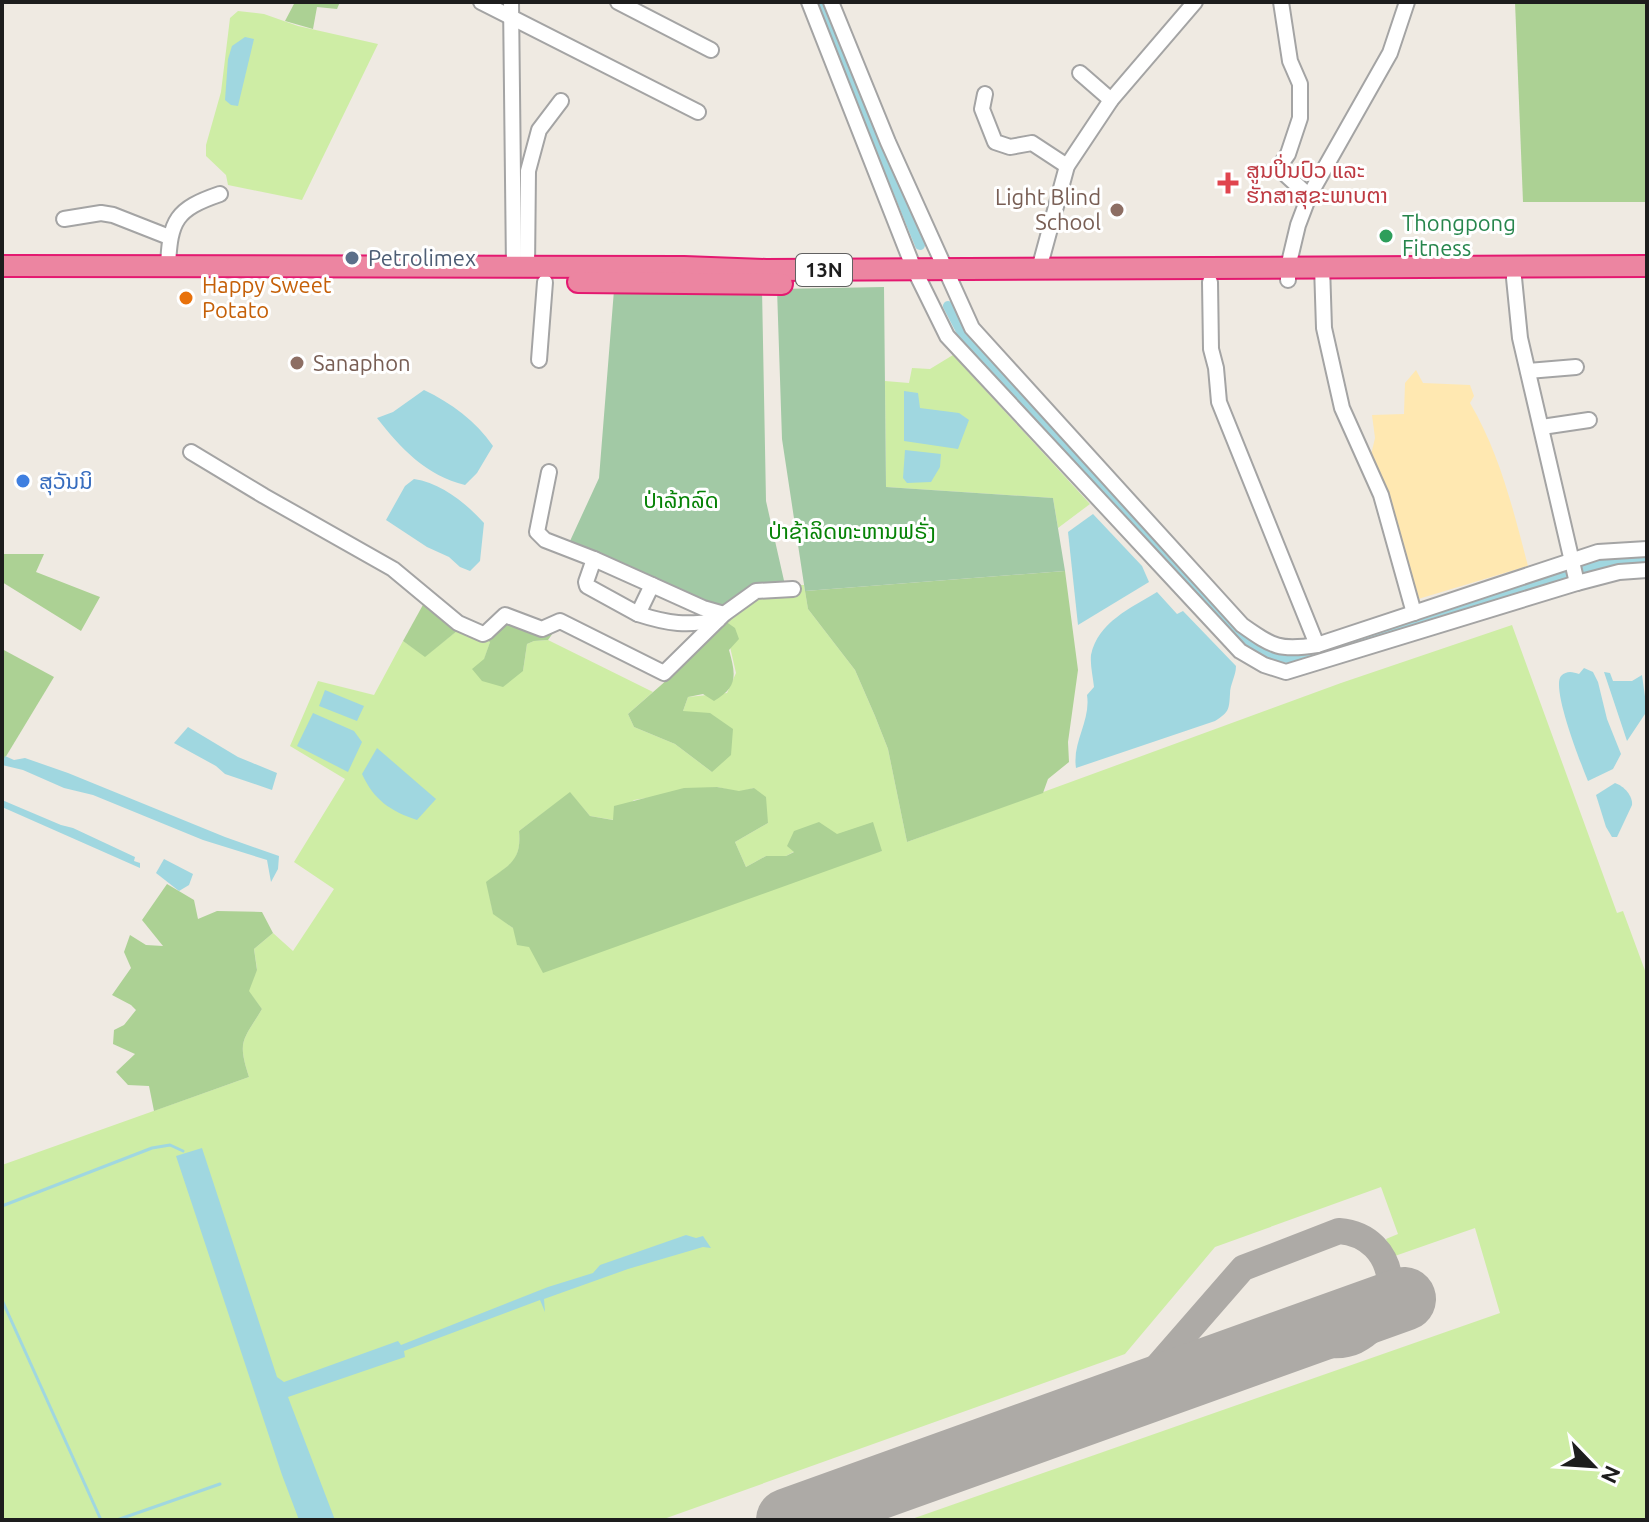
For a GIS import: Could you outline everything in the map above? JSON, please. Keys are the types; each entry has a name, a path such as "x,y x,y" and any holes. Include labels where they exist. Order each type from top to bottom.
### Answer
{"highway":[{"name":"13N","path":"2,266 520,268 1210,282 1322,272 1647,266"},
{"name":"13N","path":"946,276 1039,269 1288,274"},
{"name":"13N","path":"1322,272 1647,279"},
{"name":"13N","path":"2,279 765,284 917,275"}],"street":[{"path":"481,2 698,112"},
{"path":"511,2 520,268"},
{"path":"618,2 711,50"},
{"path":"809,2 917,275 947,336 1240,651 1264,665 1286,672 1575,572 1598,552 1647,549"},
{"path":"831,2 946,276 972,328 1242,625 1265,642 1290,649 1317,645 1414,613 1575,572 1647,570"},
{"path":"1039,269 1067,166 1111,100 1195,2"},
{"path":"1281,2 1290,61 1300,84 1300,118 1288,154 1281,164 1286,175 1309,196"},
{"path":"1288,274 1298,225 1309,196 1390,53 1407,2"},
{"path":"1080,73 1111,100"},
{"path":"985,94 982,109 995,142 1010,147 1032,143 1067,166"},
{"path":"520,268 528,171 539,130 561,101"},
{"path":"168,266 169,237 176,218 186,209 220,194"},
{"path":"64,219 101,213 169,237"},
{"path":"1322,272 1324,328 1342,408 1381,495 1414,613"},
{"path":"1514,278 1520,338 1575,572"},
{"path":"539,360 545,282"},
{"path":"1210,282 1211,349 1219,402 1317,645"},
{"path":"1528,371 1576,367"},
{"path":"1542,427 1589,420"},
{"path":"191,452 393,569 458,623 483,634 505,615 542,629 560,621 664,673 721,617 756,591 793,589"},
{"path":"549,472 537,532 545,540 721,617"},
{"path":"594,559 587,586 638,614 672,624 698,624 721,617"},
{"path":"638,614 652,585"}],"green space":[{"path":"295,2 340,2 337,9 317,7 313,29 285,21"},
{"path":"1515,2 1647,2 1647,202 1523,202"},
{"path":"238,11 264,14 298,26 378,44 302,200 228,185 226,175 206,156 206,145 221,92 230,18"},
{"name":"ປ່າຊ້າລິດທະຫານຟຣັ່ງ","path":"884,287 886,487 1053,498 1065,571 805,591 782,439 777,289"},
{"name":"ປ່າລ້ກລົດ","path":"762,289 766,501 785,585 722,612 570,541 599,478 614,290"},
{"path":"953,355 1090,504 1058,528 1053,498 886,487 885,381 909,383 912,368 930,369"},
{"path":"2,554 44,554 36,572 100,597 81,631 2,582"},
{"path":"1065,571 1078,670 1068,742 1069,762 1048,779 1043,793 907,842 888,749 875,716 855,670 808,609 805,591"},
{"path":"785,585 804,585 808,609 855,670 875,716 888,749 907,842 1341,683 1512,625 1617,913 1623,911 1647,976 1647,1520 909,1520 1500,1313 1475,1228 1392,1257 1386,1239 1398,1234 1381,1187 1215,1247 1125,1354 661,1520 2,1520 2,1165 249,1077 243,1055 244,1041 262,1009 248,991 257,969 254,949 273,933 293,951 334,889 294,862 345,779 290,746 318,681 374,695 403,641 425,656 457,631 490,642 484,660 523,671 527,644 548,640 653,692 628,714 634,727 675,744 712,772 683,711 688,697 727,693 736,673 722,612","holes":["717,787 739,792 754,788 768,823 735,842 746,867 766,856 786,856 795,851 882,851 513,928 493,913 487,882 508,867 516,856 519,831 570,793 590,816 614,820 634,800"]},
{"path":"424,603 457,631 425,657 403,641"},
{"path":"510,621 558,626 548,640 527,644 523,671 503,687 482,681 472,669 484,659 490,642 485,640"},
{"path":"725,621 735,628 739,639 729,650 734,673 731,685 714,701 703,694 688,697 683,711 710,713 733,729 731,755 712,772 675,744 634,727 628,714 668,679"},
{"path":"2,649 54,677 2,763"},
{"path":"717,787 739,791 754,788 766,797 768,823 735,842 746,867 766,856 786,856 794,852 787,846 794,831 819,822 837,834 873,822 882,851 543,973 529,947 517,945 513,928 493,914 486,882 507,867 516,856 519,831 570,792 590,816 613,820 614,806 684,788"},
{"path":"167,884 194,900 198,919 217,911 262,912 273,933 254,949 257,970 249,991 262,1009 244,1041 243,1055 249,1077 154,1111 149,1086 128,1085 116,1072 135,1054 113,1044 114,1030 124,1025 136,1010 112,995 131,968 124,952 130,935 146,945 163,946 142,920"}],"sand":[{"path":"1416,370 1423,383 1470,385 1474,396 1470,403 1498,462 1528,566 1415,600 1370,459 1375,438 1372,415 1404,414 1405,383"}],"water":[{"path":"245,37 254,39 238,106 231,105 225,100 228,59 232,46"},
{"path":"424,390 462,414 493,446 477,473 465,485 438,475 415,459 377,418 393,412"},
{"path":"904,391 918,393 920,408 959,413 969,420 958,449 904,441"},
{"path":"905,450 941,454 940,467 931,482 907,483 903,478"},
{"path":"414,479 452,495 484,523 480,561 470,571 386,520 405,486"},
{"path":"1093,514 1142,566 1149,582 1078,625 1068,532"},
{"path":"1157,592 1177,614 1183,611 1236,666 1227,710 1215,721 1076,768 1075,758 1088,705 1087,695 1094,687 1091,655 1095,643 1117,617"},
{"path":"1584,668 1593,672 1598,682 1607,719 1621,754 1613,769 1588,781 1568,727 1559,683 1563,674 1579,674"},
{"path":"1604,672 1610,673 1613,681 1632,681 1642,675 1647,711 1627,741"},
{"path":"325,690 364,706 357,721 319,706"},
{"path":"313,713 354,731 362,742 348,772 297,746"},
{"path":"188,727 238,757 277,773 272,790 225,774 174,743"},
{"path":"377,748 436,799 417,820 384,803 362,774"},
{"path":"5,756 14,760 25,758 68,773 279,856 278,869 271,882 267,860 203,840 93,795 64,788 23,770 2,765"},
{"path":"1615,783 1627,792 1632,805 1617,837 1612,837 1596,795"},
{"path":"2,800 135,857 134,861 140,863 140,868 2,807"},
{"path":"164,859 193,874 189,885 179,891 156,873"},
{"path":"202,1148 277,1377 284,1382 398,1341 401,1345 548,1287 593,1273 600,1265 686,1235 696,1238 703,1236 711,1248 703,1247 628,1269 544,1299 545,1312 540,1300 404,1351 405,1357 288,1397 335,1520 299,1520 176,1156"}],"waterway":[{"path":"821,2 920,245"},
{"path":"948,306 966,341 1233,628 1258,651 1287,658 1318,655 1594,565 1647,561"},
{"path":"2,1206 152,1148 170,1145 183,1151"},
{"path":"2,1300 101,1520"},
{"path":"117,1520 220,1484"}],"taxiway":[{"path":"1071,1418 1124,1397 1141,1385 1243,1268 1339,1231 1359,1236 1375,1247 1385,1261 1390,1278 1389,1296 1383,1314 1372,1329 1347,1344 1281,1343"}],"runway":[{"path":"788,1520 1404,1299"}],"place":[{"name":"ສູນປິ່ນປົວ ແລະ ຮັກສາສຸຂະພາບຕາ","path":"1228,183"},
{"name":"Light Blind School","path":"1117,210"},
{"name":"Thongpong Fitness","path":"1386,236"},
{"name":"Petrolimex","path":"352,258"},
{"name":"Happy Sweet Potato","path":"186,298"},
{"name":"Sanaphon","path":"297,363"},
{"name":"ສຸວັນນິ","path":"23,481"}]}
